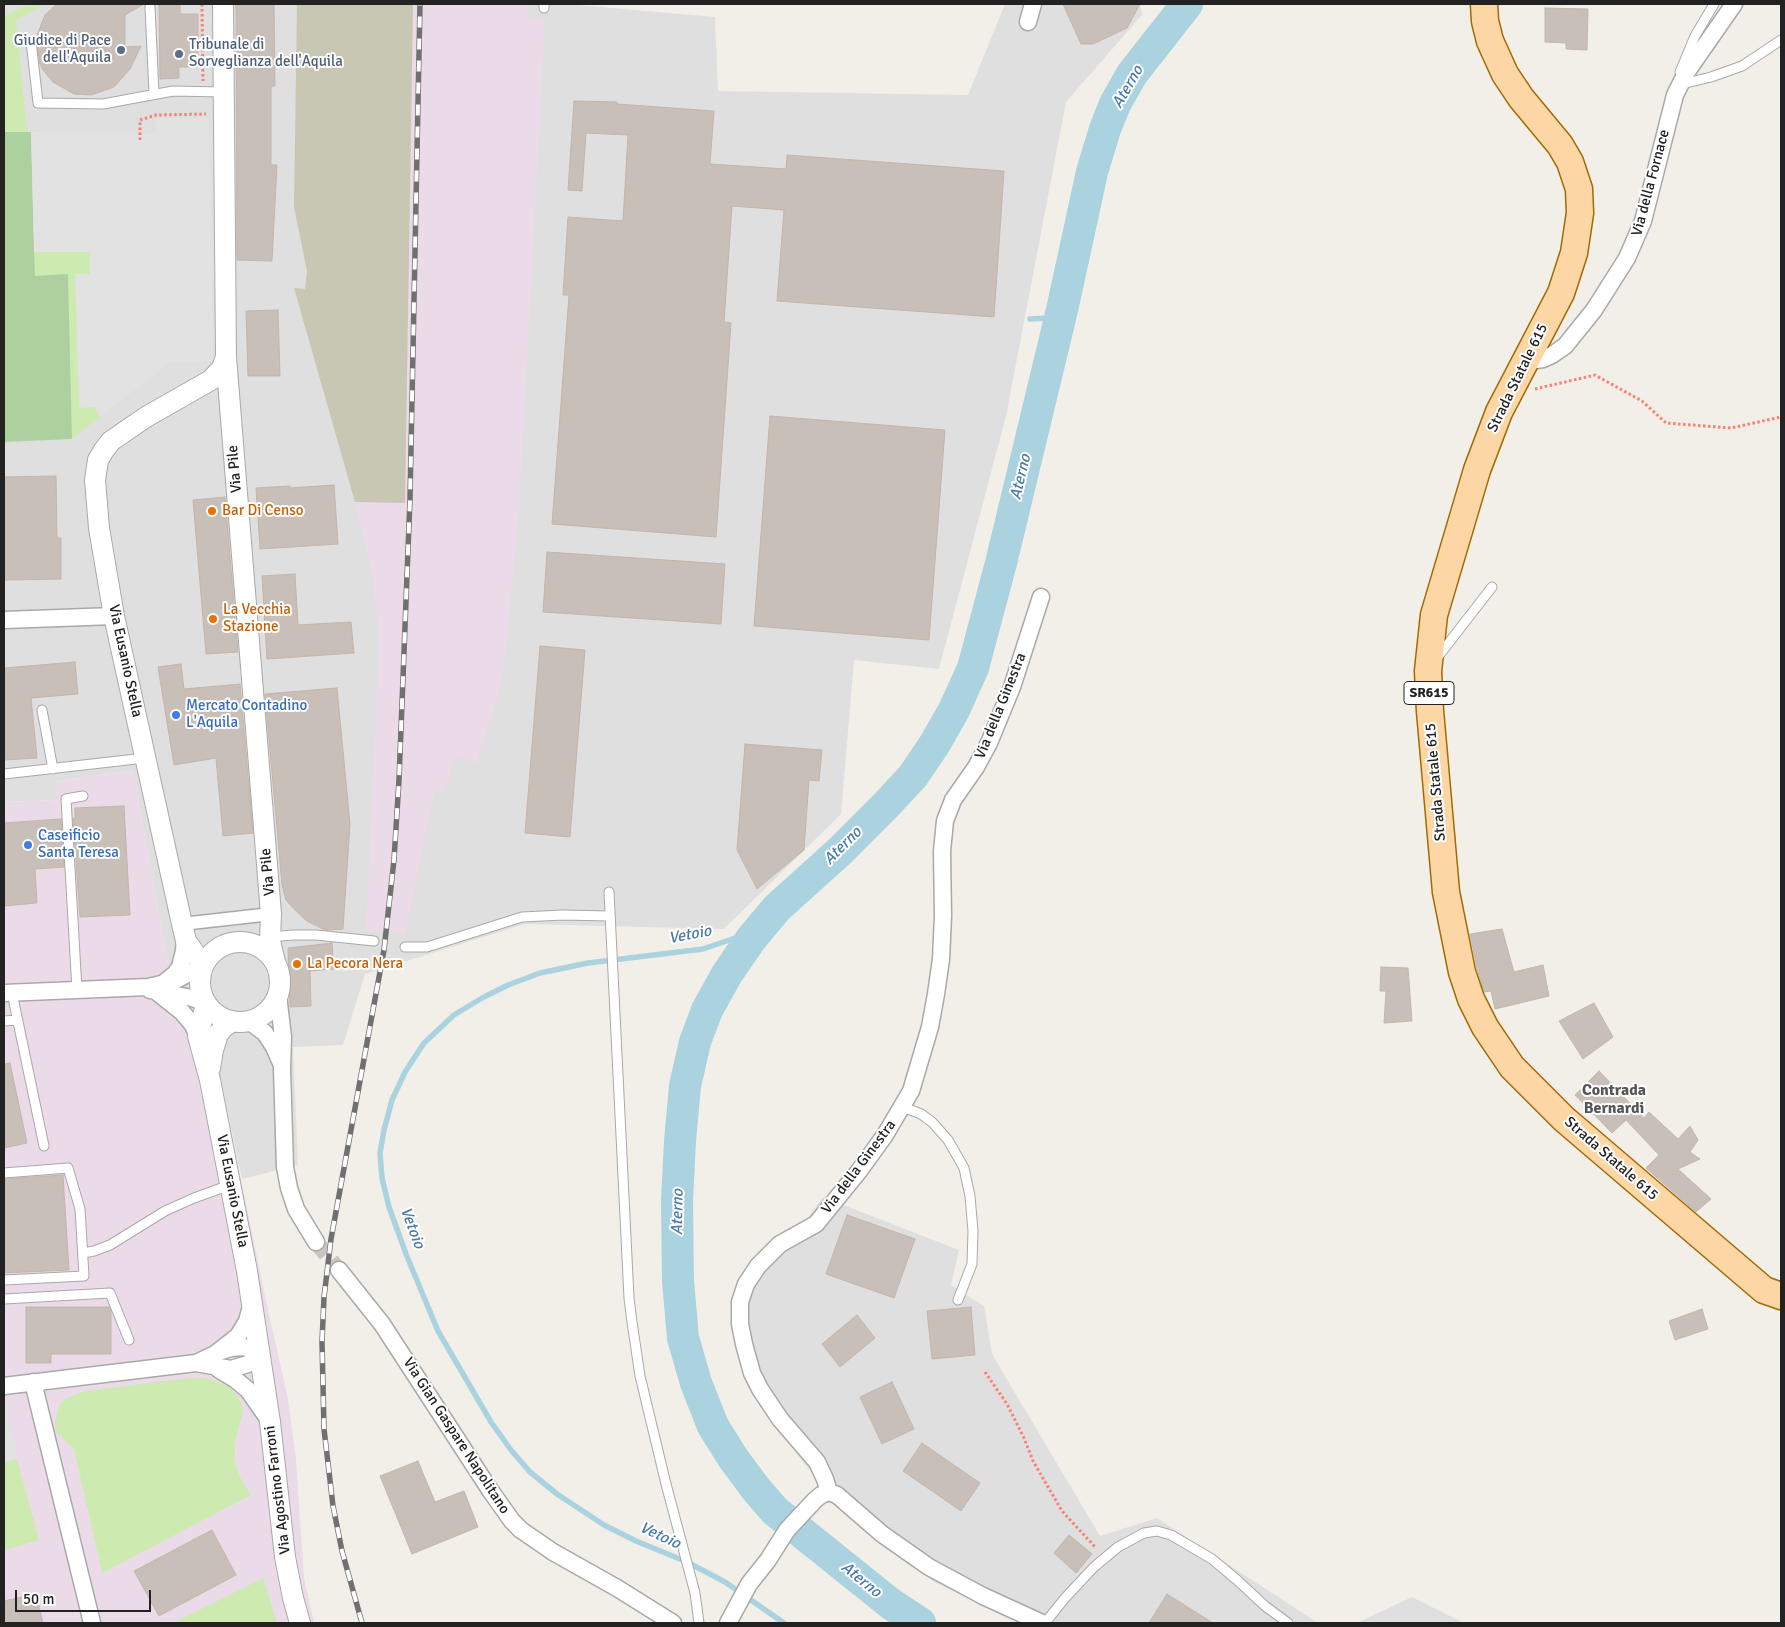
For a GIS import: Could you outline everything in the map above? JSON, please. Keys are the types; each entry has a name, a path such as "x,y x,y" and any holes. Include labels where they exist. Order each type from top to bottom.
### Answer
{"main road":[{"name":"Strada Statale 615","path":"1484,4 1488,35 1501,68 1521,98 1568,156 1578,182 1580,195 1578,231 1568,274 1561,293 1507,396 1477,470 1434,615 1428,671 1430,711 1446,892 1462,972 1471,999 1485,1027 1512,1067 1564,1119 1764,1290 1781,1296"}],"street":[{"name":"Via Pile","path":"223,4 226,356 271,914 270,937 275,962"},
{"path":"1028,22 1033,4"},
{"name":"Via della Fornace","path":"1527,356 1536,360 1543,359 1565,346 1594,310 1627,258 1643,221 1672,103 1678,88 1734,4"},
{"name":"Via Eusanio Stella","path":"203,965 189,946 183,930 114,616 95,490 95,474 98,460 104,450 118,436 146,417 186,396 215,376 222,368 226,356"},
{"name":"Via Eusanio Stella","path":"186,396 201,392 215,394 224,403 231,419"},
{"name":"Via della Ginestra","path":"829,1492 826,1479 817,1462 780,1419 752,1373 740,1324 740,1302 746,1284 758,1266 780,1244 819,1221 872,1154 903,1107 917,1074 930,1027 936,994 941,959 943,916 942,851 945,821 952,800 976,767 989,743 1012,687 1041,597"},
{"path":"4,620 114,616"},
{"path":"155,988 178,971 184,951 183,930 271,914"},
{"path":"282,1069 268,1037 257,1027 215,1013 206,1003 200,984 203,965 208,956 220,947 229,943 248,942 261,948 275,962 280,978 278,995 283,1037 284,1158 287,1178 296,1209 316,1242"},
{"path":"155,988 186,976 203,965"},
{"path":"155,988 182,1012 193,1025 199,1039"},
{"path":"8,993 155,988 206,1003"},
{"path":"239,1021 255,1019 264,1013 278,995"},
{"name":"Via Eusanio Stella","path":"206,1003 199,1039 210,1080 231,1184 260,1356"},
{"name":"Via Eusanio Stella","path":"210,1080 215,1040 222,1028 239,1021"},
{"name":"Via Gian Gaspare Napolitano","path":"339,1270 382,1324 494,1496 517,1526 531,1538 553,1552 617,1588 673,1623"},
{"name":"Via Eusanio Stella","path":"209,1360 233,1341 241,1331 249,1316 252,1302"},
{"path":"4,1386 209,1360 231,1348 244,1347 260,1356"},
{"name":"Via Agostino Farroni","path":"260,1356 270,1422 287,1569 292,1598 300,1623"},
{"path":"209,1360 248,1390 270,1422"},
{"path":"33,1382 92,1623"},
{"path":"729,1621 749,1584 772,1554 787,1530 821,1495 829,1492 837,1495 882,1534 929,1567 983,1596 1043,1623"}],"lane":[{"path":"1678,88 1680,73 1691,45 1714,4"},
{"path":"150,7 154,94"},
{"path":"1678,88 1692,80 1714,76 1742,66 1781,40"},
{"path":"31,41 38,103 103,104 173,90 224,92"},
{"path":"1428,671 1492,587"},
{"path":"42,710 53,769"},
{"path":"4,774 146,758"},
{"path":"77,990 66,799 83,796"},
{"path":"609,892 629,1298 640,1376 692,1583 699,1623"},
{"path":"404,947 427,947 522,917 563,915 610,916"},
{"path":"270,937 316,935 374,941"},
{"path":"8,993 18,1020 44,1146"},
{"path":"4,1021 18,1020"},
{"path":"903,1107 921,1114 932,1122 948,1140 964,1168 970,1196 974,1231 972,1264 958,1300"},
{"path":"4,1172 68,1168 80,1209 84,1276 4,1280"},
{"path":"82,1253 110,1245 165,1211 231,1184"},
{"path":"4,1299 110,1293 129,1340"},
{"path":"1043,1623 1094,1567 1118,1546 1150,1532 1163,1532 1212,1559 1265,1606 1288,1623"}],"path":[{"path":"202,4 203,91"},
{"path":"140,140 140,120 156,115 224,114"},
{"path":"1507,396 1595,375 1642,402 1666,423 1731,428 1781,417"},
{"path":"985,1372 1006,1404 1024,1438 1033,1461 1062,1511 1105,1558"}],"shaded area":[{"path":"4,4 566,4 715,17 718,91 968,95 1005,4 1140,4 1142,15 1066,102 1006,416 939,669 854,660 841,814 724,929 525,924 365,974 343,1045 293,1047 298,1165 242,1179 217,1062 195,1062 168,963 133,771 56,781 58,800 4,802"},
{"path":"297,4 413,4 405,503 355,502 294,288 305,289 307,271 294,207"},
{"path":"413,4 529,4 528,19 545,19 519,509 504,667 494,709 476,763 456,757 443,792 434,792 405,934 366,930 378,672 378,625 373,579 355,502 405,502"},
{"path":"156,118 209,118 213,361 171,362 100,417 95,407 80,408 75,274 90,274 90,252 34,252 31,132 155,133"},
{"path":"133,771 168,963 195,1061 217,1062 288,1399 296,1459 304,1578 314,1623 4,1623 4,802 58,800 56,781"},
{"path":"823,1197 959,1250 951,1285 984,1306 992,1354 1100,1536 1157,1518 1318,1623 1023,1623 936,1583 880,1545 811,1472 762,1407 743,1359 745,1273 803,1224"},
{"path":"4,1407 7,1409 17,1459 4,1462"},
{"path":"1412,1597 1464,1623 1357,1623"}],"green space":[{"path":"29,4 45,4 16,20 27,132 4,132 4,16"},
{"path":"4,132 31,132 35,276 68,274 72,439 4,442"},
{"path":"90,251 90,274 75,274 79,407 95,407 100,417 72,439 68,275 35,276 34,252"},
{"path":"190,1378 206,1378 219,1382 229,1387 241,1403 243,1412 235,1442 235,1463 240,1477 251,1495 102,1573 74,1449 56,1432 55,1422 60,1404 66,1398 85,1391"},
{"path":"17,1459 39,1540 4,1550 4,1462"},
{"path":"263,1578 277,1623 173,1623"}],"building":[{"path":"57,4 144,4 125,15 125,47 141,46 130,69 114,87 91,95 74,94 53,82 43,70 40,64 36,38 45,15"},
{"name":"Tribunale di Sorveglianza dell'Aquila","path":"159,4 180,4 180,14 198,14 198,67 179,67 179,78 160,79"},
{"path":"236,4 274,4 275,86 271,86 271,165 277,165 272,261 237,260"},
{"path":"1063,4 1140,4 1127,28 1093,44 1081,44"},
{"path":"1545,8 1588,9 1587,50 1566,49 1566,43 1545,42"},
{"path":"574,101 617,102 617,104 714,111 710,164 786,169 787,155 1004,171 994,317 777,301 784,210 732,206 724,322 731,323 716,537 552,524 569,295 563,295 568,217 623,221 628,135 586,133 582,191 568,190"},
{"path":"278,310 280,376 248,376 246,311"},
{"path":"770,416 945,430 929,640 754,626"},
{"path":"56,476 57,538 61,538 61,579 4,580 4,477"},
{"path":"334,485 338,544 260,549 256,488"},
{"path":"225,497 238,652 206,654 193,500"},
{"path":"547,552 725,564 721,624 543,612"},
{"path":"295,574 298,625 351,622 354,653 267,659 262,576"},
{"path":"540,646 585,650 570,837 525,833"},
{"path":"75,662 78,694 31,698 37,758 4,760 4,668"},
{"path":"181,664 184,689 240,684 253,833 223,836 216,758 174,765 158,667"},
{"path":"337,688 350,824 343,929 327,930 307,921 295,910 286,900 282,885 265,694"},
{"path":"745,744 822,750 819,781 809,780 804,850 757,889 737,850"},
{"path":"124,806 130,915 80,917 73,819 75,818 75,808"},
{"name":"Caseificio Santa Teresa","path":"61,819 64,867 35,869 37,903 4,906 4,823"},
{"path":"1502,929 1514,972 1543,965 1549,996 1495,1009 1491,991 1484,992 1470,934"},
{"path":"332,943 334,969 310,971 311,1006 290,1007 288,948"},
{"path":"1381,967 1408,968 1412,1021 1384,1023 1386,991 1380,991"},
{"path":"1594,1003 1613,1037 1583,1059 1559,1021"},
{"path":"10,1063 27,1143 4,1148 4,1064"},
{"path":"1599,1071 1644,1118 1649,1112 1678,1139 1690,1126 1698,1140 1690,1152 1700,1159 1678,1169 1711,1199 1696,1212 1646,1168 1659,1155 1626,1120 1612,1133 1575,1095"},
{"path":"63,1175 69,1270 4,1273 4,1179"},
{"path":"847,1215 915,1239 894,1298 826,1274"},
{"path":"26,1307 109,1307 111,1312 111,1354 51,1354 51,1363 26,1363"},
{"path":"971,1307 975,1355 932,1359 927,1311"},
{"path":"1702,1309 1708,1329 1675,1340 1669,1321"},
{"path":"857,1315 875,1338 840,1367 822,1344"},
{"path":"892,1382 914,1429 882,1444 860,1397"},
{"path":"922,1443 980,1483 961,1511 903,1471"},
{"path":"418,1461 435,1502 464,1491 478,1527 412,1554 380,1476"},
{"path":"212,1530 236,1575 159,1616 134,1571"},
{"path":"1069,1535 1092,1554 1076,1573 1054,1553"},
{"path":"36,1594 43,1623 4,1623 4,1601"},
{"path":"1167,1594 1213,1623 1149,1623"}],"waterway":[{"name":"Aterno","path":"920,1623 891,1604 775,1511 733,1458 713,1426 696,1383 683,1338 678,1281 677,1201 685,1086 695,1042 707,1010 727,974 751,939 777,908 839,852 913,776 954,710 973,668 1001,563 1062,310 1092,172 1105,129 1115,104 1132,74 1187,4"},
{"path":"1030,319 1049,318 1062,310"},
{"name":"Vetoio","path":"763,924 744,935 703,949 588,963 540,973 508,985 482,998 454,1015 424,1043 405,1072 392,1100 380,1153 382,1178 389,1207 438,1331 491,1422 511,1450 530,1472 557,1494 604,1525 636,1541 687,1562 725,1582 784,1623"}],"tunnel":[{"path":"316,1242 339,1270"}],"railway":[{"path":"362,1623 342,1551 333,1506 324,1429 322,1342 324,1297 331,1239 384,950 394,860 410,499 420,4"}],"place":[{"name":"Giudice di Pace dell'Aquila","path":"121,50"},
{"name":"Tribunale di Sorveglianza dell'Aquila","path":"179,54"},
{"name":"Bar Di Censo","path":"212,511"},
{"name":"La Vecchia Stazione","path":"213,619"},
{"name":"Mercato Contadino L'Aquila","path":"176,715"},
{"name":"Caseificio Santa Teresa","path":"28,845"},
{"name":"La Pecora Nera","path":"297,964"}],"district":[{"name":"Contrada Bernardi","path":"1614,1100"}]}
